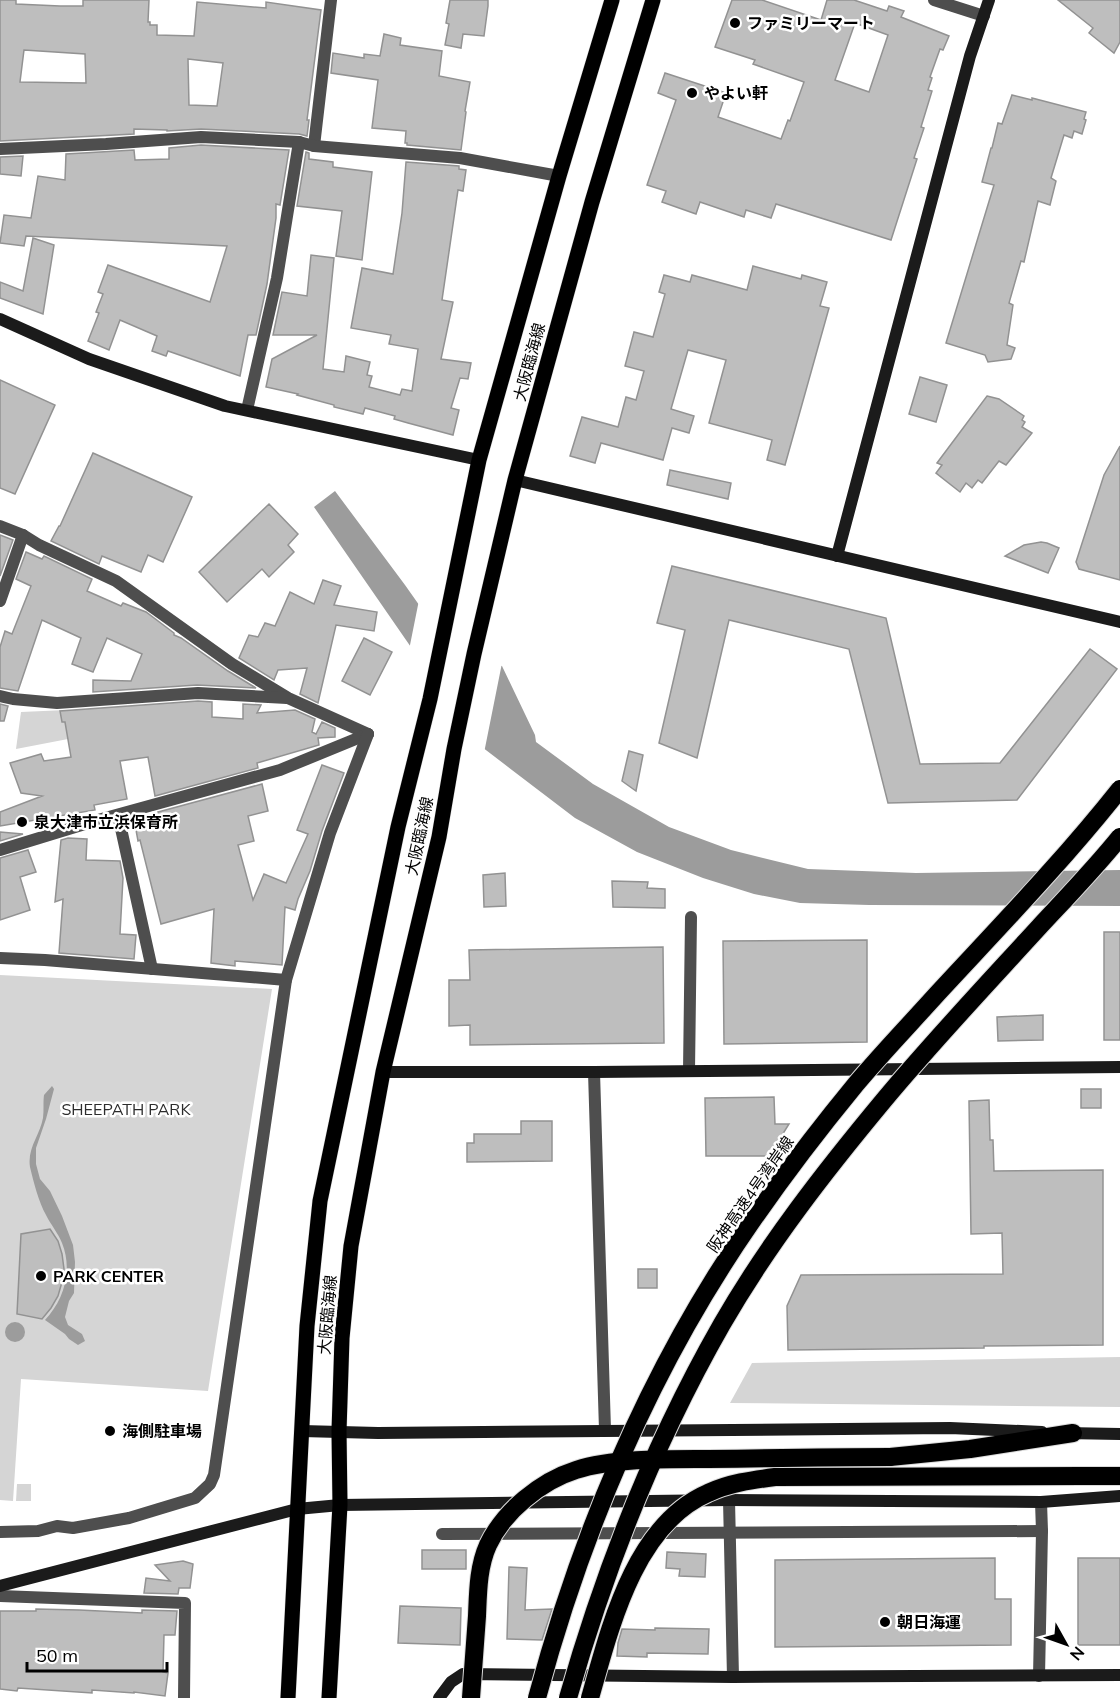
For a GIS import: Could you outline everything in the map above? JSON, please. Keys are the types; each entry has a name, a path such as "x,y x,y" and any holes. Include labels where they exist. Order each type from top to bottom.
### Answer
{"highway":[{"name":"阪神高速4号湾岸線","path":"537,1698 581,1555 614,1473 652,1391 697,1308 749,1225 806,1146 858,1082 1046,877 1120,789"},
{"path":"568,1698 582,1647 613,1559 646,1476 682,1398 723,1323 774,1241 885,1099 1120,837"},
{"path":"471,1698 479,1579 488,1546 497,1529 525,1500 557,1478 576,1470 598,1465 632,1462 688,1459 890,1457 970,1449 1073,1433"},
{"path":"590,1698 617,1610 646,1548 673,1516 707,1493 730,1485 775,1478 1120,1476"}],"main road":[{"name":"大阪臨海線","path":"288,1698 307,1326 320,1201 398,827 430,699 479,460 612,0"},
{"name":"大阪臨海線","path":"329,1698 340,1505 339,1431 342,1338 351,1246 383,1072 439,837 474,654 515,480 592,202 653,0"}],"street":[{"path":"314,146 331,0"},
{"path":"934,0 984,16"},
{"path":"837,556 967,67 989,0"},
{"path":"0,149 201,137 299,142 314,146 460,158 559,177"},
{"path":"247,410 277,278 299,142"},
{"path":"0,319 89,359 225,406 479,460"},
{"path":"515,480 1120,622"},
{"path":"0,526 116,581 232,664 288,698 368,734"},
{"path":"0,602 23,535"},
{"path":"0,696 57,703 198,693 288,698"},
{"path":"0,850 280,770 368,734"},
{"path":"0,1532 38,1532 57,1526 73,1528 129,1518 195,1498 210,1485 216,1466 286,980 330,833 368,734"},
{"path":"118,815 152,969"},
{"path":"689,1071 691,917"},
{"path":"0,958 286,980"},
{"path":"383,1072 1120,1067"},
{"path":"594,1072 605,1430"},
{"path":"302,1431 378,1433 950,1428 1120,1434"},
{"path":"0,1586 297,1509 340,1505 729,1500 1041,1502 1120,1496"},
{"path":"729,1500 733,1677"},
{"path":"1039,1676 1041,1502"},
{"path":"442,1534 1042,1532"},
{"path":"0,1596 185,1603 184,1698"},
{"path":"439,1698 450,1682 463,1674 733,1677 1120,1676"}],"green space":[{"path":"66,710 68,739 16,749 21,712"},
{"name":"SHEEPATH PARK","path":"0,975 272,989 208,1391 21,1379 13,1501 0,1500"},
{"path":"1120,1357 1120,1407 730,1403 752,1363"},
{"path":"17,1484 31,1484 31,1501 16,1501"}],"shaded area":[{"path":"335,491 453,653 502,666 535,735 536,742 593,784 669,827 731,850 808,869 916,873 1120,870 1120,906 800,903 754,894 703,878 637,852 575,818 478,744 314,507"},
{"path":"52,1086 54,1089 36,1148 36,1164 40,1179 50,1191 73,1245 74,1293 69,1301 65,1317 68,1325 82,1334 85,1341 78,1345 45,1320 62,1294 67,1264 62,1243 46,1215 30,1167 30,1154 43,1118 44,1095"},
{"path":"15,1322 22,1325 25,1332 22,1339 15,1342 8,1339 5,1332 8,1325"}],"pier":[{"path":"419,600 455,650 502,663 484,753 475,746 409,650"}],"building":[{"path":"0,0 16,0 16,4 83,6 83,0 149,0 148,22 150,25 157,25 157,35 194,36 197,2 266,8 266,2 321,10 307,136 201,129 167,131 134,129 134,134 0,141","holes":["24,50 85,54 86,83 20,82","188,59 223,63 217,106 189,105"]},
{"path":"450,0 488,0 484,36 463,34 461,48 445,45"},
{"path":"732,0 762,0 821,20 827,0 854,0 887,11 889,6 904,11 901,17 949,36 943,50 940,49 930,77 932,78 928,90 932,91 921,127 924,128 914,158 917,159 891,240 776,204 771,218 746,210 744,217 700,202 696,214 662,202 666,191 647,185 676,100 658,93 665,73 726,93 718,117 781,139 804,82 753,64 755,60 715,47","holes":["855,23 888,35 869,92 835,80"]},
{"path":"1058,0 1120,0 1120,42 1114,53 1089,33 1093,28"},
{"path":"384,34 401,38 400,45 442,51 439,76 470,82 461,150 407,145 405,143 406,131 372,128 378,80 331,73 333,53 364,58 364,54 380,56"},
{"path":"1012,95 1086,112 1084,119 1086,120 1082,134 1074,131 1072,138 1064,135 1051,178 1056,181 1050,205 1038,201 1024,262 1021,261 1009,303 1013,305 1007,345 1015,348 1011,359 988,362 985,355 946,343 994,185 982,182 991,148 998,123 1002,124"},
{"path":"201,145 289,150 280,205 276,204 267,284 256,335 248,335 240,376 168,351 166,356 152,351 157,336 120,320 109,350 88,341 99,313 96,312 103,294 98,292 108,265 210,302 227,246 26,236 24,246 0,243 4,215 31,218 38,176 65,180 66,154 134,150 135,160 169,159 169,148"},
{"path":"306,152 309,153 309,159 333,162 333,167 372,172 362,260 336,256 342,211 297,206"},
{"path":"23,156 21,176 0,174 0,157"},
{"path":"406,162 459,166 459,169 466,170 463,191 458,190 442,300 453,302 441,359 471,363 468,379 460,378 451,408 459,410 453,435 394,419 395,416 365,408 363,414 334,407 334,405 298,394 266,387 272,359 317,335 273,335 282,292 307,296 311,255 334,258 323,369 344,372 346,356 370,362 367,375 372,376 369,387 400,395 402,389 412,391 418,349 389,344 391,335 351,328 362,268 393,274 402,213"},
{"path":"33,238 54,245 43,314 0,298 0,282 23,291"},
{"path":"753,266 801,279 802,275 827,282 820,306 829,308 785,465 767,460 772,440 709,423 726,360 688,350 671,409 694,416 689,433 672,428 663,460 601,443 595,463 570,456 582,417 618,427 626,397 636,400 644,371 625,366 634,332 653,337 665,294 659,292 664,275 690,282 692,275 747,290"},
{"path":"920,377 947,385 936,422 909,414"},
{"path":"0,380 55,405 15,494 0,488"},
{"path":"987,396 999,399 1024,416 1022,420 1025,422 1022,427 1032,433 1006,465 999,461 982,483 978,480 972,488 966,483 960,492 936,473 942,465 937,463"},
{"path":"1120,446 1120,580 1079,569 1076,562 1104,475"},
{"path":"93,453 192,497 163,562 148,555 141,572 102,556 99,564 51,541"},
{"path":"670,470 731,483 728,499 667,485"},
{"path":"269,504 298,534 288,545 294,552 269,577 262,569 227,602 199,572"},
{"path":"0,535 13,540 0,576"},
{"path":"1041,542 1059,548 1048,573 1005,556 1024,545"},
{"path":"26,552 42,559 44,556 92,579 87,591 121,606 123,603 146,612 174,635 256,688 197,685 93,692 93,680 131,681 142,654 107,638 93,672 72,664 81,638 42,620 18,691 0,688 0,647 5,631 12,634 31,586 16,579"},
{"path":"672,566 886,618 920,764 1000,763 1090,649 1117,669 1017,800 888,803 849,649 729,620 697,758 659,743 685,630 657,623"},
{"path":"323,580 341,586 334,605 377,612 374,631 336,625 318,703 300,694 307,668 278,670 274,680 239,658 249,635 258,637 265,623 275,626 290,592 314,604"},
{"path":"364,638 392,652 370,695 342,681"},
{"path":"198,701 212,702 212,717 243,719 243,704 261,705 257,713 295,710 315,719 312,732 316,734 322,722 335,728 335,737 318,738 319,745 257,763 258,768 155,796 148,757 120,761 127,799 94,805 95,810 0,826 0,812 42,796 21,793 10,763 41,754 44,761 71,757 65,722 62,722 60,711"},
{"path":"0,704 8,706 4,721 0,721"},
{"path":"629,751 643,755 636,791 622,781"},
{"path":"322,765 344,773 295,910 285,907 282,965 235,961 235,966 211,963 214,909 161,924 134,819 262,784 268,811 248,816 254,841 238,845 253,900 264,874 286,883 308,834 297,830"},
{"path":"0,832 23,834 0,841"},
{"path":"87,839 86,860 120,861 123,878 120,934 136,935 134,959 59,953 63,899 55,902 61,840"},
{"path":"28,850 36,872 20,877 30,910 0,920 0,858"},
{"path":"505,873 506,906 484,907 483,875"},
{"path":"612,881 648,882 647,888 665,889 665,908 613,907"},
{"path":"1104,932 1120,932 1120,1040 1104,1040"},
{"path":"867,940 867,1042 724,1044 723,941"},
{"path":"663,947 664,1043 470,1045 470,1025 449,1026 449,980 470,980 469,950"},
{"path":"1043,1015 1043,1040 998,1041 997,1017"},
{"path":"1081,1089 1101,1089 1101,1108 1081,1108"},
{"path":"774,1097 775,1124 789,1124 769,1156 706,1156 705,1098"},
{"path":"989,1100 990,1140 993,1140 994,1171 1103,1170 1103,1345 788,1350 787,1306 801,1275 1003,1274 1002,1233 971,1234 969,1101"},
{"path":"521,1121 552,1121 552,1161 467,1162 467,1143 474,1143 474,1134 521,1134"},
{"name":"PARK CENTER","path":"50,1229 58,1241 64,1269 58,1296 42,1319 17,1314 21,1234"},
{"path":"638,1269 657,1269 657,1288 638,1288"},
{"path":"422,1550 466,1550 466,1569 422,1569"},
{"path":"667,1552 706,1554 705,1577 679,1576 680,1569 666,1568"},
{"name":"朝日海運","path":"995,1558 995,1599 1011,1599 1011,1645 775,1647 775,1560"},
{"path":"1078,1558 1120,1558 1120,1645 1078,1645"},
{"path":"183,1561 193,1564 190,1588 179,1588 178,1594 144,1593 146,1578 170,1581 155,1565"},
{"path":"509,1567 527,1568 525,1610 552,1609 542,1640 507,1639"},
{"path":"400,1606 461,1608 460,1645 398,1643"},
{"path":"36,1609 142,1613 142,1610 177,1611 175,1635 164,1635 163,1672 168,1673 165,1696 92,1690 92,1693 0,1689 0,1611 36,1611"},
{"path":"655,1628 709,1629 708,1654 647,1653 647,1657 617,1656 622,1629 655,1630"}],"place":[{"name":"ファミリーマート","path":"735,23"},
{"name":"やよい軒","path":"692,93"},
{"name":"泉大津市立浜保育所","path":"22,822"},
{"name":"PARK CENTER","path":"41,1276"},
{"name":"海側駐車場","path":"110,1431"},
{"name":"朝日海運","path":"885,1622"}]}
